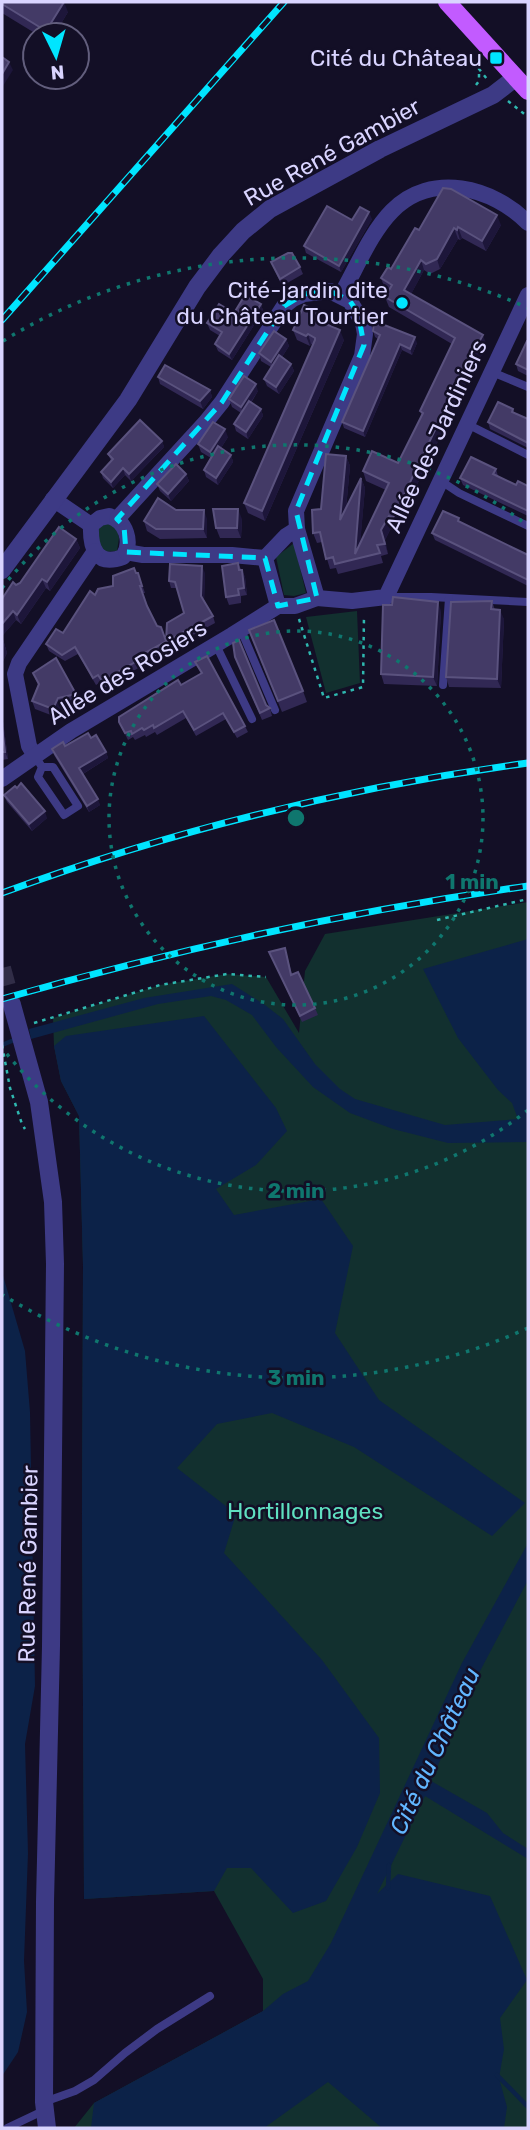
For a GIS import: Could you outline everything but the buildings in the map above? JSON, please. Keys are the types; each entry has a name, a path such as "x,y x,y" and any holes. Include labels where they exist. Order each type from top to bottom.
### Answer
{"main road":[{"path":"447,2 522,85"}],"street":[{"name":"Rue René Gambier","path":"2,570 128,400 213,265 243,231 270,209 380,149 498,91 522,85"},
{"path":"341,295 382,222 393,210 418,194 434,188 449,187 478,191 506,205 528,223"},
{"path":"117,519 222,402 284,306 304,294 330,291 341,295 350,301 363,323 364,345 296,510 296,529 317,598"},
{"name":"Allée des Jardiniers","path":"386,597 528,295"},
{"path":"53,499 91,525 95,551 105,560 123,557 128,544 124,526 117,519 108,516 91,525"},
{"path":"265,558 296,529"},
{"path":"39,762 29,746 15,674 19,663 95,551"},
{"path":"126,552 143,555 232,555 265,558"},
{"path":"265,558 278,606 295,606 317,598 339,601 386,597"},
{"name":"Allée des Rosiers","path":"2,779 39,762 71,731 278,606"},
{"name":"Rue René Gambier","path":"11,1017 39,1102 53,1202 55,1264 51,1646 44,1902 45,2113"}],"lane":[{"path":"492,372 528,387"},
{"path":"467,424 528,455"},
{"path":"440,481 528,526"},
{"path":"386,597 528,603"},
{"path":"443,685 449,598"},
{"path":"241,630 275,710"},
{"path":"216,645 251,719"},
{"path":"39,762 53,767 78,806 64,815 38,777 39,762"},
{"path":"8,2128 45,2113 94,2080 157,2029 211,1996"}],"path":[{"path":"473,91 479,81 478,57"},
{"path":"479,69 498,91 528,117"},
{"path":"295,606 324,698 363,687 364,599"},
{"path":"437,920 528,899"},
{"path":"11,1017 160,985 227,974 266,977"},
{"path":"2,1045 4,1057"}],"highlighted area":[{"path":"330,291 350,301 358,313 364,345 296,511 317,598 278,606 265,558 126,552 124,526 117,519 222,402 284,306 304,294"}],"green space":[{"path":"103,522 116,524 119,538 117,551 104,552 100,547 97,526"},
{"path":"294,543 306,593 294,596 284,595 276,557"},
{"path":"357,611 360,683 326,693 306,617"},
{"name":"Hortillonnages","path":"528,902 528,2128 74,2128 94,2103 263,2011 263,1979 214,1891 84,1899 83,1265 79,1116 61,1081 54,1046 53,1018 160,985 227,974 266,977 299,1033 305,971 325,934"}],"water":[{"path":"528,939 528,1142 448,1143 393,1129 350,1113 313,1087 276,1047 252,1015 226,1000 211,996 158,1004 31,1039 29,1029 144,998 232,984 283,1019 315,1064 340,1089 355,1099 445,1125 518,1119 512,1103 498,1090 458,1038 423,969"},
{"path":"204,1016 276,1108 287,1131 256,1165 216,1189 234,1215 321,1199 353,1246 335,1333 379,1400 525,1503 492,1536 354,1447 272,1413 217,1424 177,1468 236,1514 224,1553 322,1660 379,1738 380,1793 357,1847 326,1901 293,1913 251,1868 227,1868 214,1891 84,1899 83,1265 79,1116 61,1081 54,1046 66,1036"},
{"path":"2,1272 25,1351 30,1412 35,1686 25,1744 28,1853 24,1961 27,2012 18,2052 2,2076"},
{"path":"528,1543 528,1580 479,1673 431,1781 487,1813 503,1833 528,1849 528,1859 425,1796 377,1894 398,1874 490,1896 527,1980 500,2018 504,2049 499,2078 507,2107 504,2128 382,2128 328,2082 264,2128 91,2128 94,2103 263,2011 283,1994 308,1981 331,1943 462,1663"}],"waterway":[{"name":"Cité du Château","path":"2,1045 14,1040"},
{"name":"Cité du Château","path":"388,1888 389,1865"},
{"name":"Cité du Château","path":"497,2075 528,2107"}],"tunnel":[{"path":"2,968 12,1005"}],"railway":[{"path":"2,320 284,2"},
{"path":"2,893 131,849 262,813 394,785 528,763"},
{"path":"2,999 197,948 395,907 528,886"}],"place":[{"name":"Cité du Château","path":"496,58"},
{"name":"Cité-jardin dite du Château Tourtier","path":"402,303"}]}
